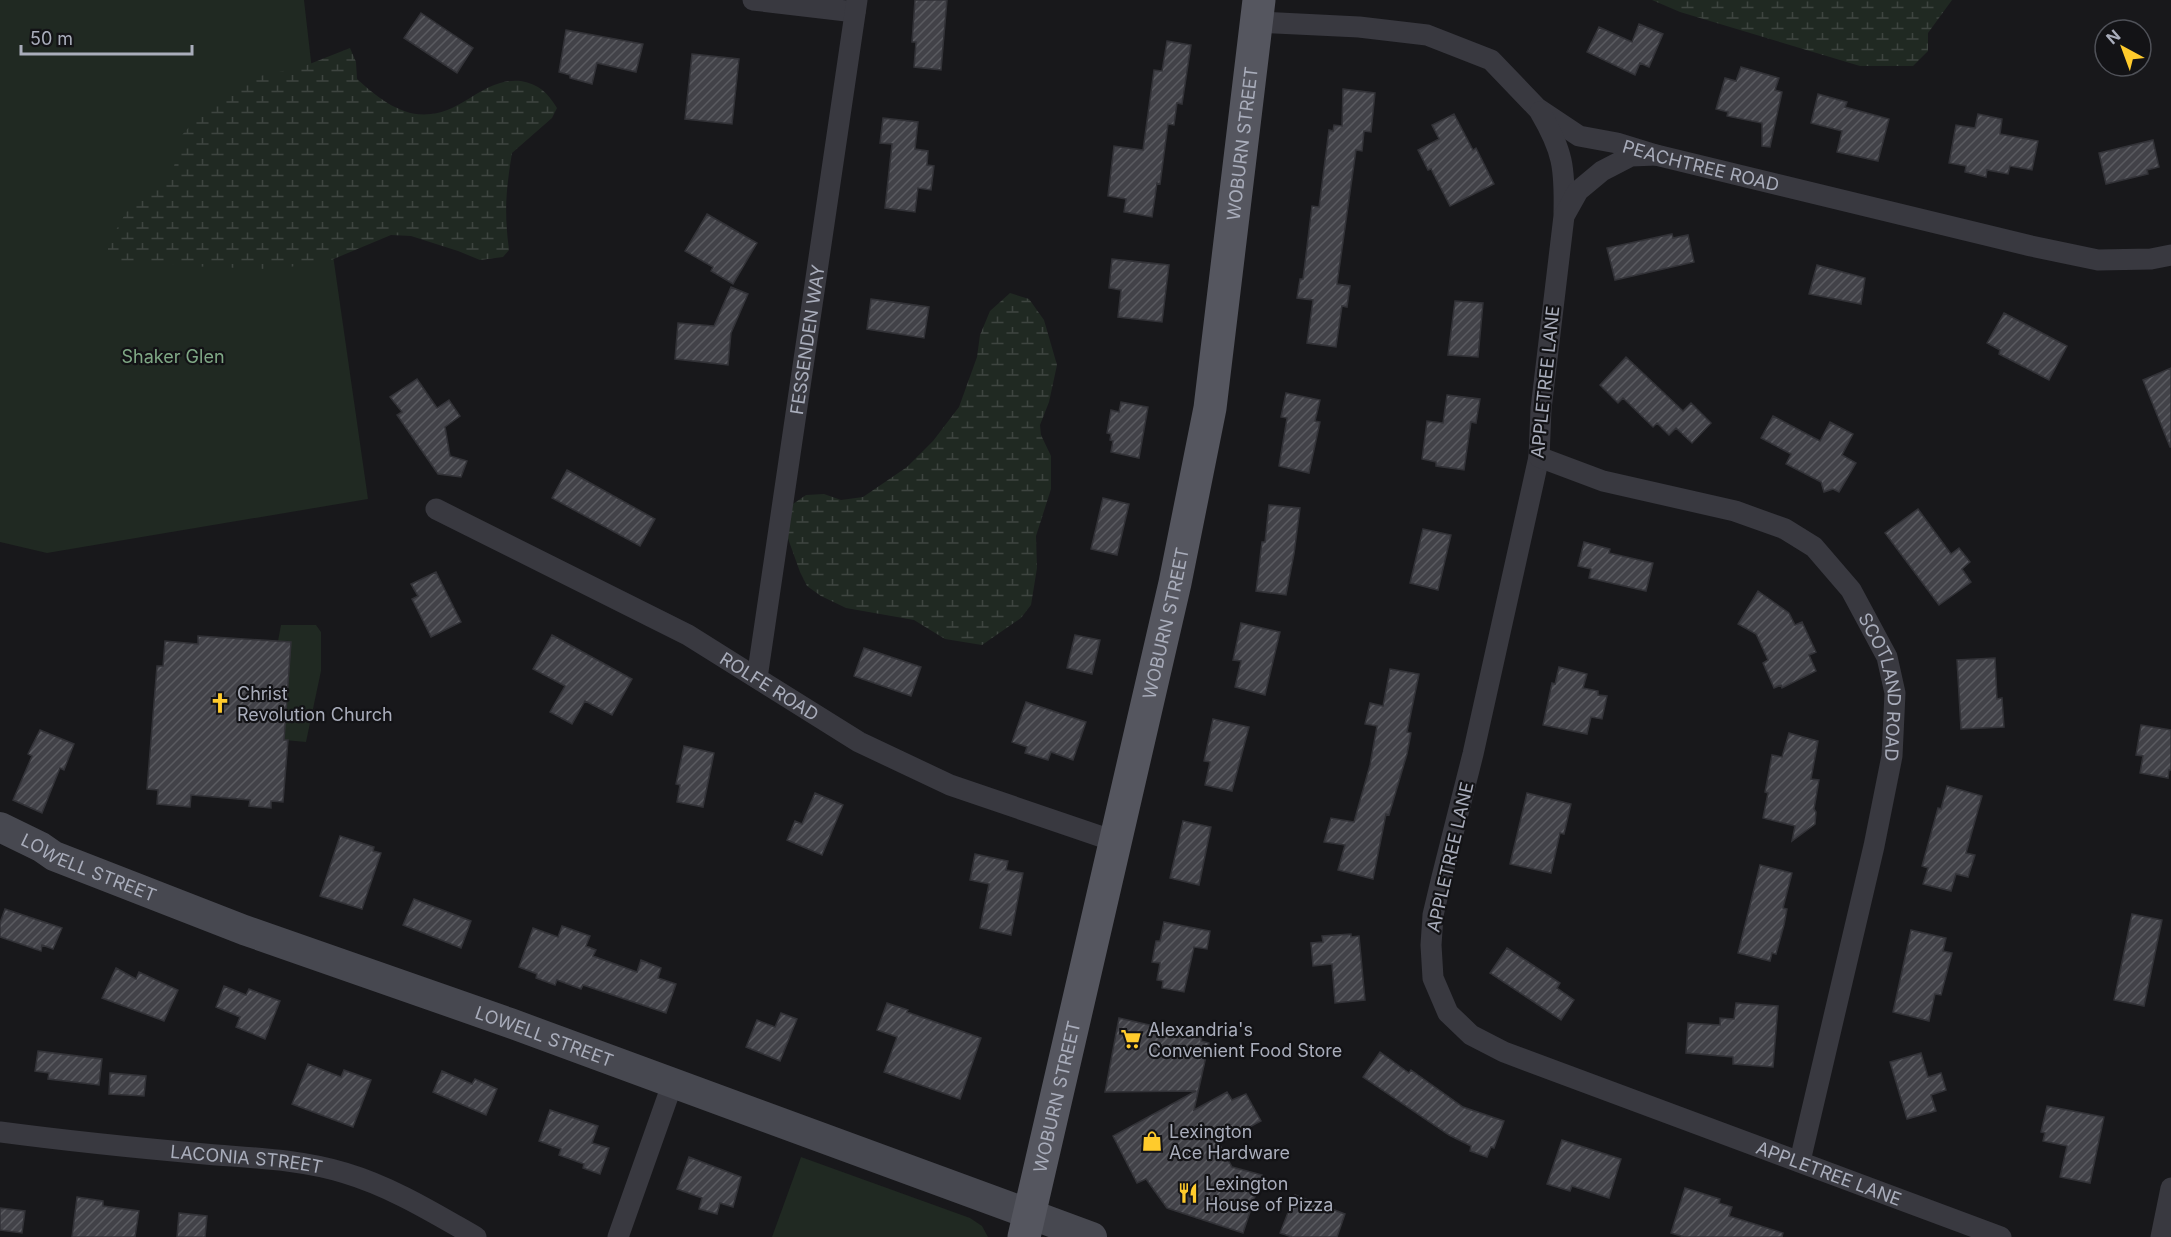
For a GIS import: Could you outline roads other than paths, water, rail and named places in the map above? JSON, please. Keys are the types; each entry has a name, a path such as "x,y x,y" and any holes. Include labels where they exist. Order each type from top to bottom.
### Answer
{"main road":[{"name":"WOBURN STREET","path":"1027,1225 1175,583 1210,408 1258,11"},
{"name":"LOWELL STREET","path":"0,827 54,856 244,930 673,1082 1027,1225 1092,1237"}],"street":[{"path":"753,0 856,6"},
{"name":"FESSENDEN WAY","path":"757,678 856,6"},
{"name":"PEACHTREE ROAD","path":"1258,11 1427,35 1491,60 1537,108 1579,136 1617,143 1656,155 2031,246 2098,260 2151,259 2171,255"},
{"name":"APPLETREE LANE","path":"1537,108 1556,139 1565,176 1564,216 1542,398 1539,457 1473,754 1433,915 1431,945 1433,978 1448,1012 1471,1035 1496,1047 1566,1076 1800,1161 1960,1230 1999,1237"},
{"name":"APPLETREE LANE","path":"1564,216 1578,191 1602,171 1631,156 1656,155"},
{"name":"SCOTLAND ROAD","path":"1539,457 1603,481 1736,511 1785,529 1814,547 1851,590 1887,657 1895,693 1892,756 1874,846 1800,1161"},
{"name":"ROLFE ROAD","path":"436,509 688,635 859,742 950,785 1114,841"},
{"path":"618,1237 673,1082"},
{"name":"LACONIA STREET","path":"0,1132 80,1143 249,1158 321,1167 365,1179 394,1191 476,1237"},
{"path":"2161,1237 2171,1188"}],"place":[{"name":"Christ Revolution Church","path":"220,703"},
{"name":"Alexandria's Convenient Food Store","path":"1131,1039"},
{"name":"Lexington Ace Hardware","path":"1152,1141"},
{"name":"Lexington House of Pizza","path":"1188,1193"}],"park label":[{"name":"Shaker Glen","path":"173,356"}]}
